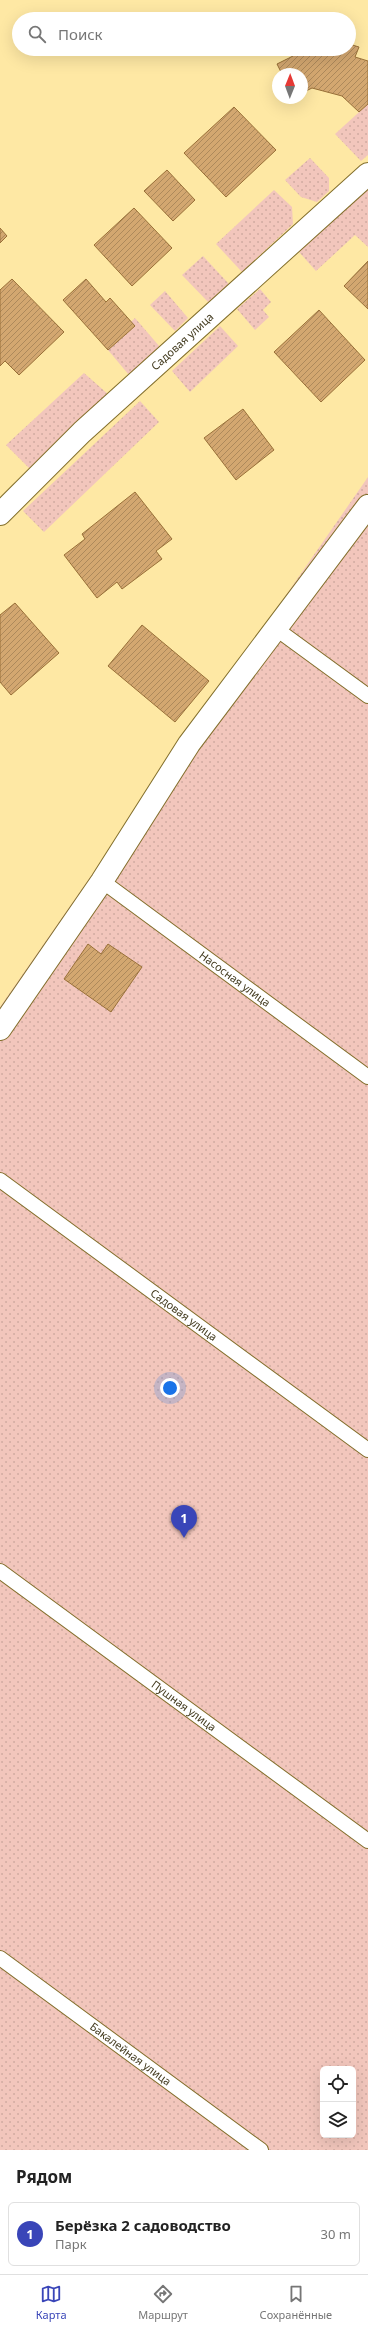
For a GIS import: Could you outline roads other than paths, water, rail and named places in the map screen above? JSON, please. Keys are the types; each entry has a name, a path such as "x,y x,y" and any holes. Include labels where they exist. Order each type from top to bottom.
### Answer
{"street":[{"name":"Садовая улица","path":"0,514 82,432 368,174"},
{"path":"0,1029 102,881 189,744 368,506"}],"lane":[{"path":"275,628 368,696"},
{"name":"Насосная улица","path":"102,881 368,1077"},
{"name":"Садовая улица","path":"0,1180 368,1450"},
{"name":"Пушная улица","path":"0,1571 368,1841"},
{"name":"Бакалейная улица","path":"0,1958 261,2150"}],"place":[{"name":"Берёзка 2 садоводство","path":"184,1538"}]}
